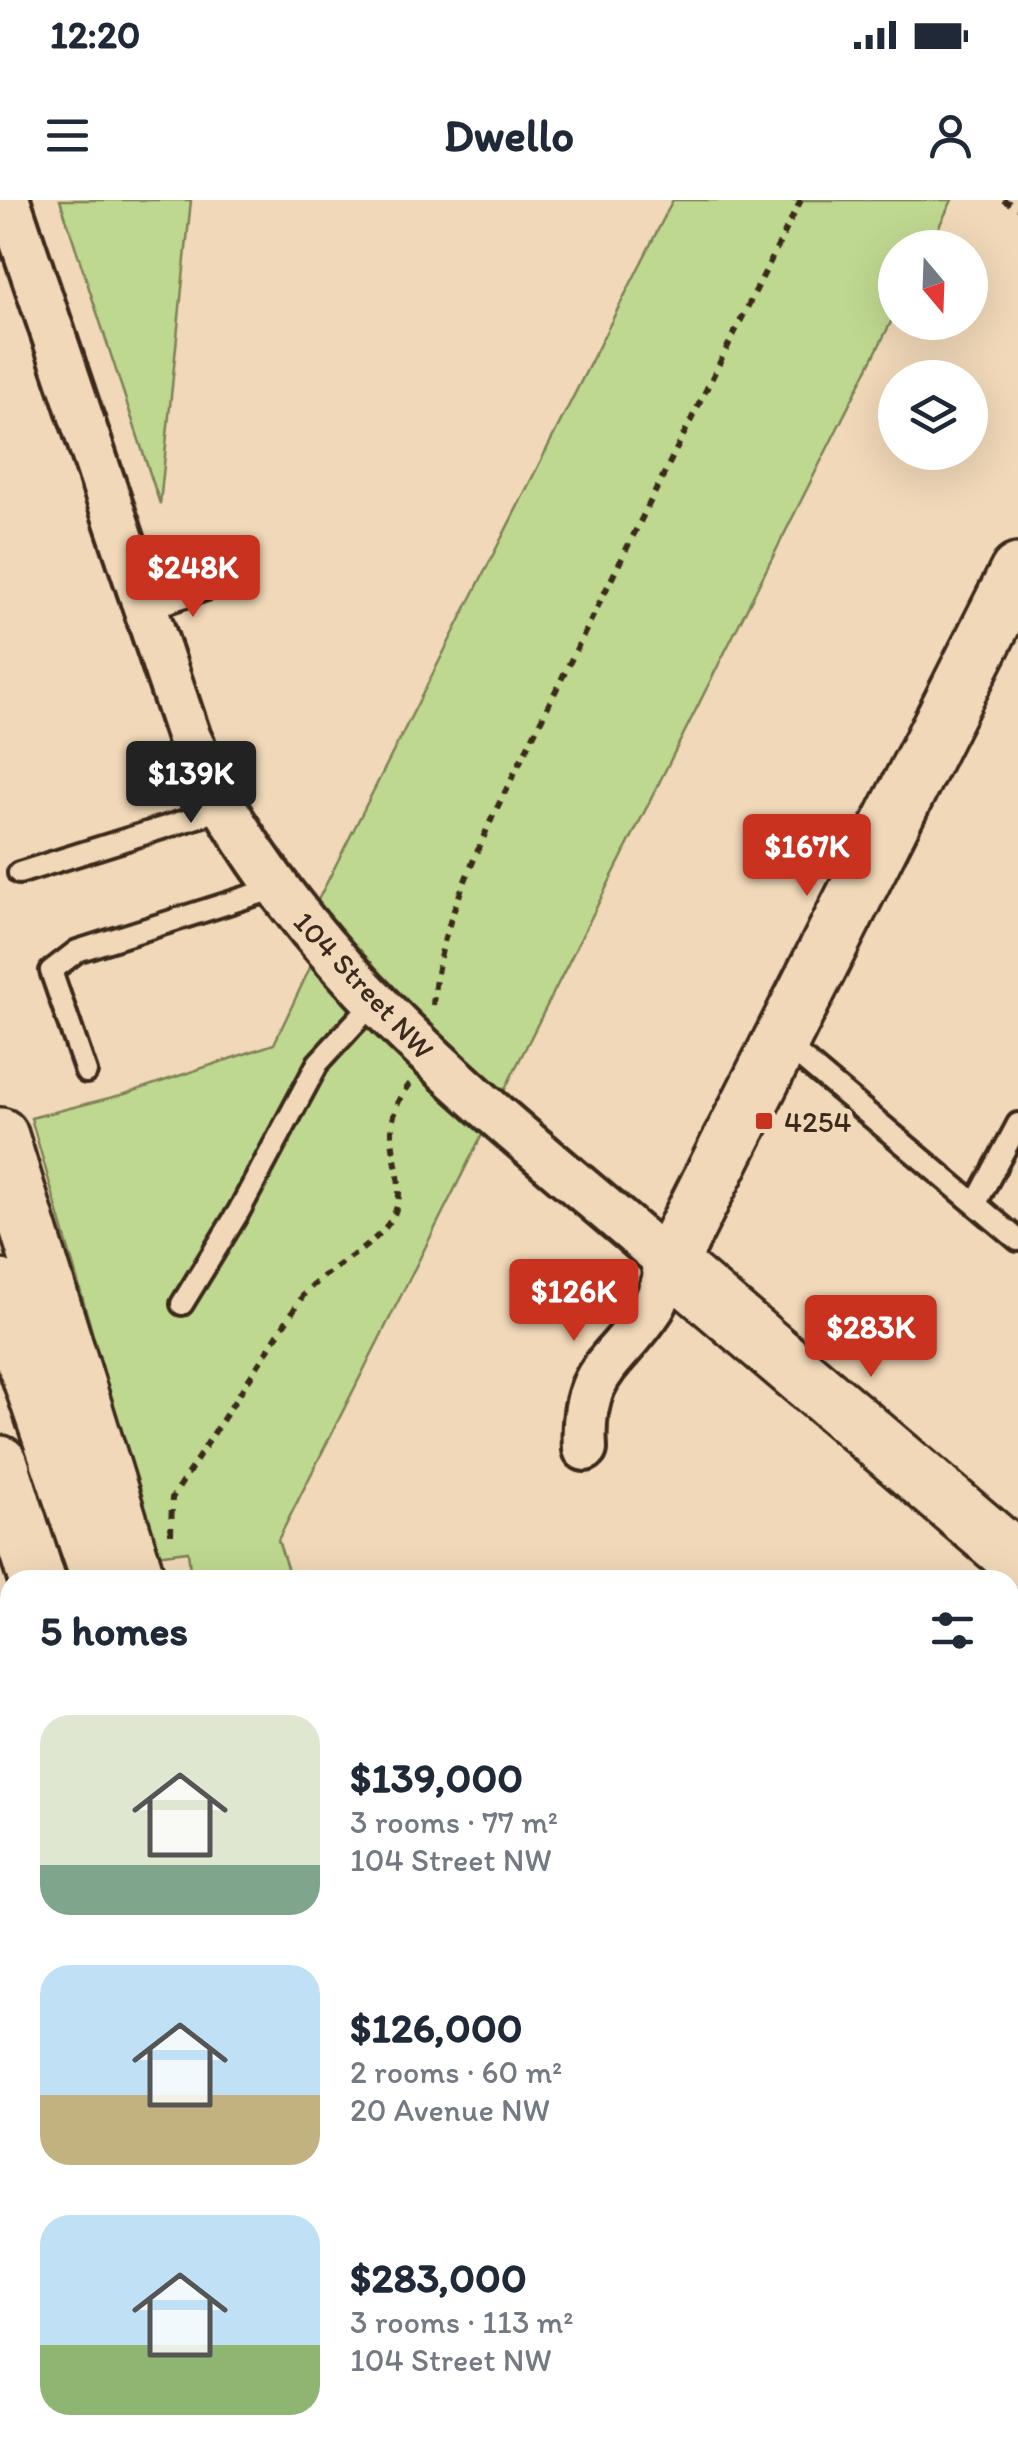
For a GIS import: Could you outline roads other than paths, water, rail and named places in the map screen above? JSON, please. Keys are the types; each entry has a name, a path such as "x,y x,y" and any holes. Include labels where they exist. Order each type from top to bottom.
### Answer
{"main road":[{"path":"669,1263 1004,632 1018,572"},
{"path":"0,1136 135,1570"},
{"name":"104 Street NW","path":"669,1263 1018,1561"},
{"path":"0,1288 97,1570"},
{"path":"0,1464 34,1570"}],"street":[{"name":"104 Street NW","path":"8,200 189,738 223,809 276,888 373,1003 669,1263"},
{"path":"142,599 222,572"},
{"path":"585,1449 589,1393 609,1356 654,1306 669,1263"}],"lane":[{"path":"20,873 223,809"},
{"path":"86,1072 51,972 77,951 276,888"},
{"path":"182,1304 239,1211 318,1063 373,1003"},
{"path":"783,1043 1018,1240"},
{"path":"976,1203 1018,1124"}],"place":[{"name":"4254","path":"764,1121"}]}
